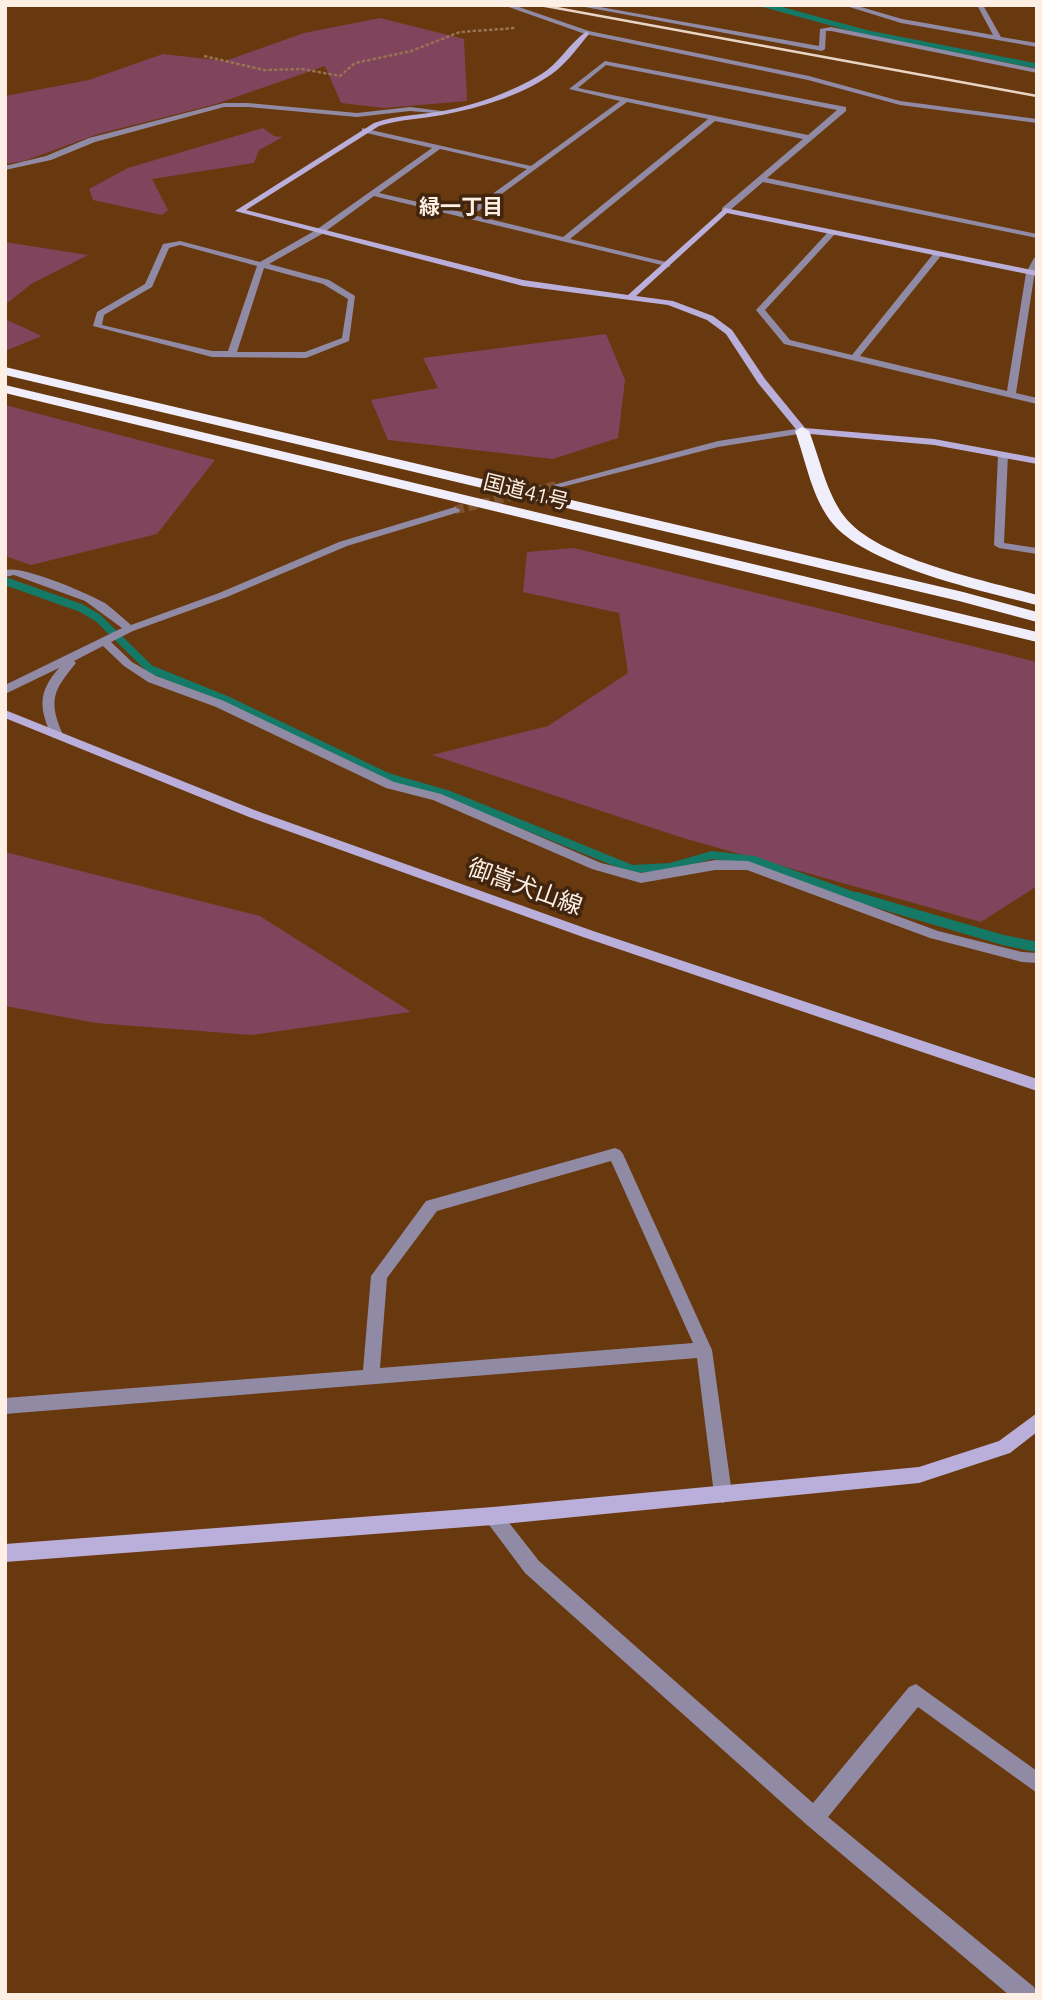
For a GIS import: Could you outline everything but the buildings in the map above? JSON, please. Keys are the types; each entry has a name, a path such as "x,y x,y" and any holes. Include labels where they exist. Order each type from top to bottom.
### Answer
{"highway":[{"name":"国道41号","path":"5,372 963,597 1037,617"},
{"name":"国道41号","path":"5,388 1037,637"},
{"path":"802,431 838,520 858,539 878,550 1037,600"}],"street":[{"path":"506,5 587,33 809,78 900,103 1037,121"},
{"path":"578,5 822,49 823,29 831,29 1037,71"},
{"path":"846,5 1037,45"},
{"path":"980,5 999,38"},
{"path":"587,33 555,68 537,81 446,112 399,116 365,130 239,211 523,283 670,303 710,318 729,332 761,381 802,431"},
{"path":"631,296 724,209 843,110 605,63 572,89 809,138"},
{"path":"467,216 626,100"},
{"path":"5,168 48,158 92,140 224,105 357,115 411,109 446,112"},
{"path":"565,239 713,119"},
{"path":"365,130 532,168"},
{"path":"232,354 261,265 319,232 438,146"},
{"path":"761,179 1037,236"},
{"path":"375,194 667,265"},
{"path":"724,209 1033,273"},
{"path":"832,233 760,310 787,342 1037,401"},
{"path":"180,243 326,282 352,298 346,339 306,355 232,354 212,354 97,326 100,314 149,285 166,246 180,243"},
{"path":"853,359 937,255"},
{"path":"1011,396 1037,260"},
{"path":"558,485 718,444 802,431 934,442 1037,461"},
{"path":"1003,455 999,545 1037,551"},
{"path":"5,690 129,629 223,595 343,544 455,510"},
{"path":"5,574 13,571 90,598 111,611 129,629"},
{"path":"106,642 128,664 152,679 220,704 390,785 438,797 597,866 641,878 715,865 748,866 935,935 1022,957 1037,958"},
{"path":"57,735 47,713 49,692 54,678 78,655"},
{"name":"御嵩犬山線","path":"5,714 253,814 601,938 1037,1085"},
{"path":"370,1377 379,1276 432,1206 615,1154 704,1350 723,1494"},
{"path":"5,1406 704,1350"},
{"path":"5,1553 494,1516 919,1475 1004,1447 1037,1421"},
{"path":"494,1516 532,1567 814,1818 1026,1995"},
{"path":"814,1818 916,1694 1037,1783"}],"path":[{"path":"204,56 264,70 302,69 340,76 355,63 411,51 460,32 522,29"}],"shaded area":[{"path":"380,18 464,39 467,101 384,108 341,103 325,66 216,104 98,134 24,161 5,164 5,96 89,80 163,54 225,61 304,33"},
{"path":"263,128 274,136 283,137 259,150 254,163 152,179 168,210 162,215 93,200 89,189 128,168"},
{"path":"5,242 88,255 31,284 5,305"},
{"path":"5,319 42,336 5,351"},
{"path":"606,334 625,380 618,438 553,459 388,440 371,400 438,388 423,358"},
{"path":"5,405 215,460 157,534 31,565 5,556"},
{"path":"574,548 1037,662 1037,886 981,922 683,838 432,755 548,726 628,673 619,613 523,592 527,552"},
{"path":"5,852 260,916 411,1012 252,1035 96,1023 5,1006"}],"waterway":[{"path":"765,5 868,33 1037,66"},
{"path":"5,581 81,608 98,618 150,669 229,701 388,777 447,794 632,869 670,867 712,855 754,860 862,899"},
{"path":"857,897 1003,940 1037,947"}],"tunnel":[{"path":"455,510 558,485"}],"railway":[{"path":"540,5 1037,96"}],"district":[{"name":"緑一丁目","path":"461,207"}]}
